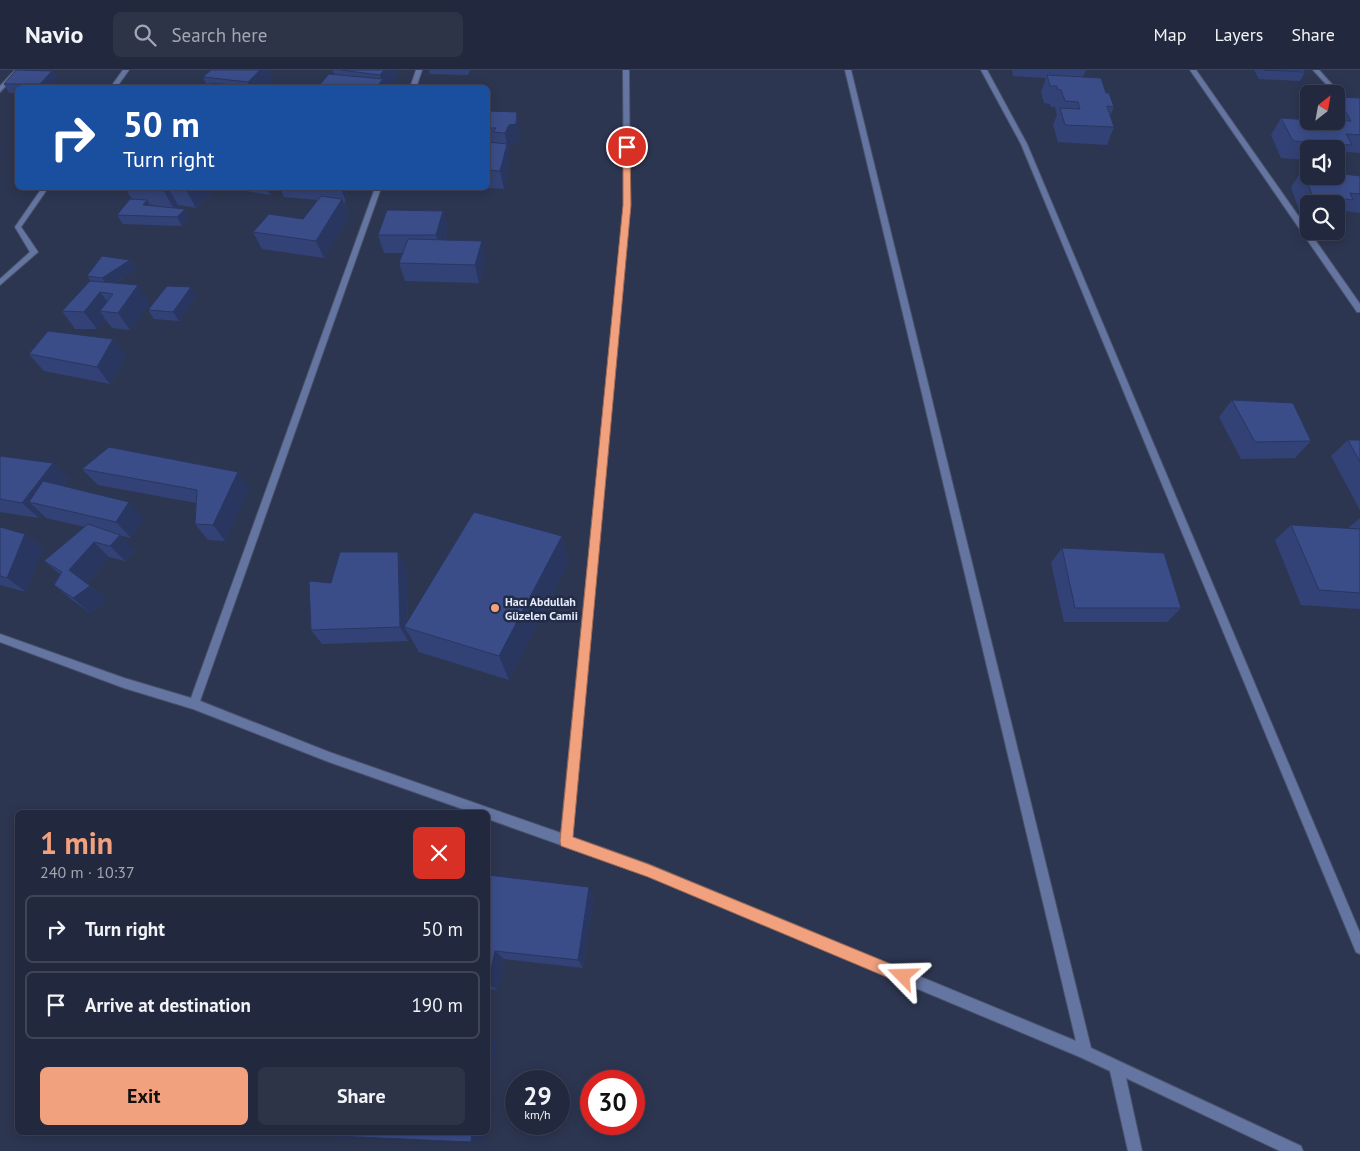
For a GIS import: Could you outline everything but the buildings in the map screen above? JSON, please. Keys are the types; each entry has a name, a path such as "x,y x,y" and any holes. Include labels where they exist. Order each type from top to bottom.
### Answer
{"street":[{"path":"0,90 18,70"},
{"path":"115,85 126,70"},
{"path":"414,85 419,70"},
{"path":"566,841 627,205 626,70"},
{"path":"848,70 1085,1052"},
{"path":"984,70 1024,144 1360,948"},
{"path":"1193,70 1360,310"},
{"path":"1316,70 1360,119"},
{"path":"0,283 34,252 18,227 44,190"},
{"path":"194,704 377,190"},
{"path":"0,638 124,683 194,704 329,757 479,810"},
{"path":"490,814 648,870 1085,1052 1296,1151"},
{"path":"1116,1066 1135,1151"}],"place":[{"name":"Hacı Abdullah Güzelen Camii","path":"495,608"}],"route":[{"path":"627,147 627,205 566,841 648,870 903,976"}]}
